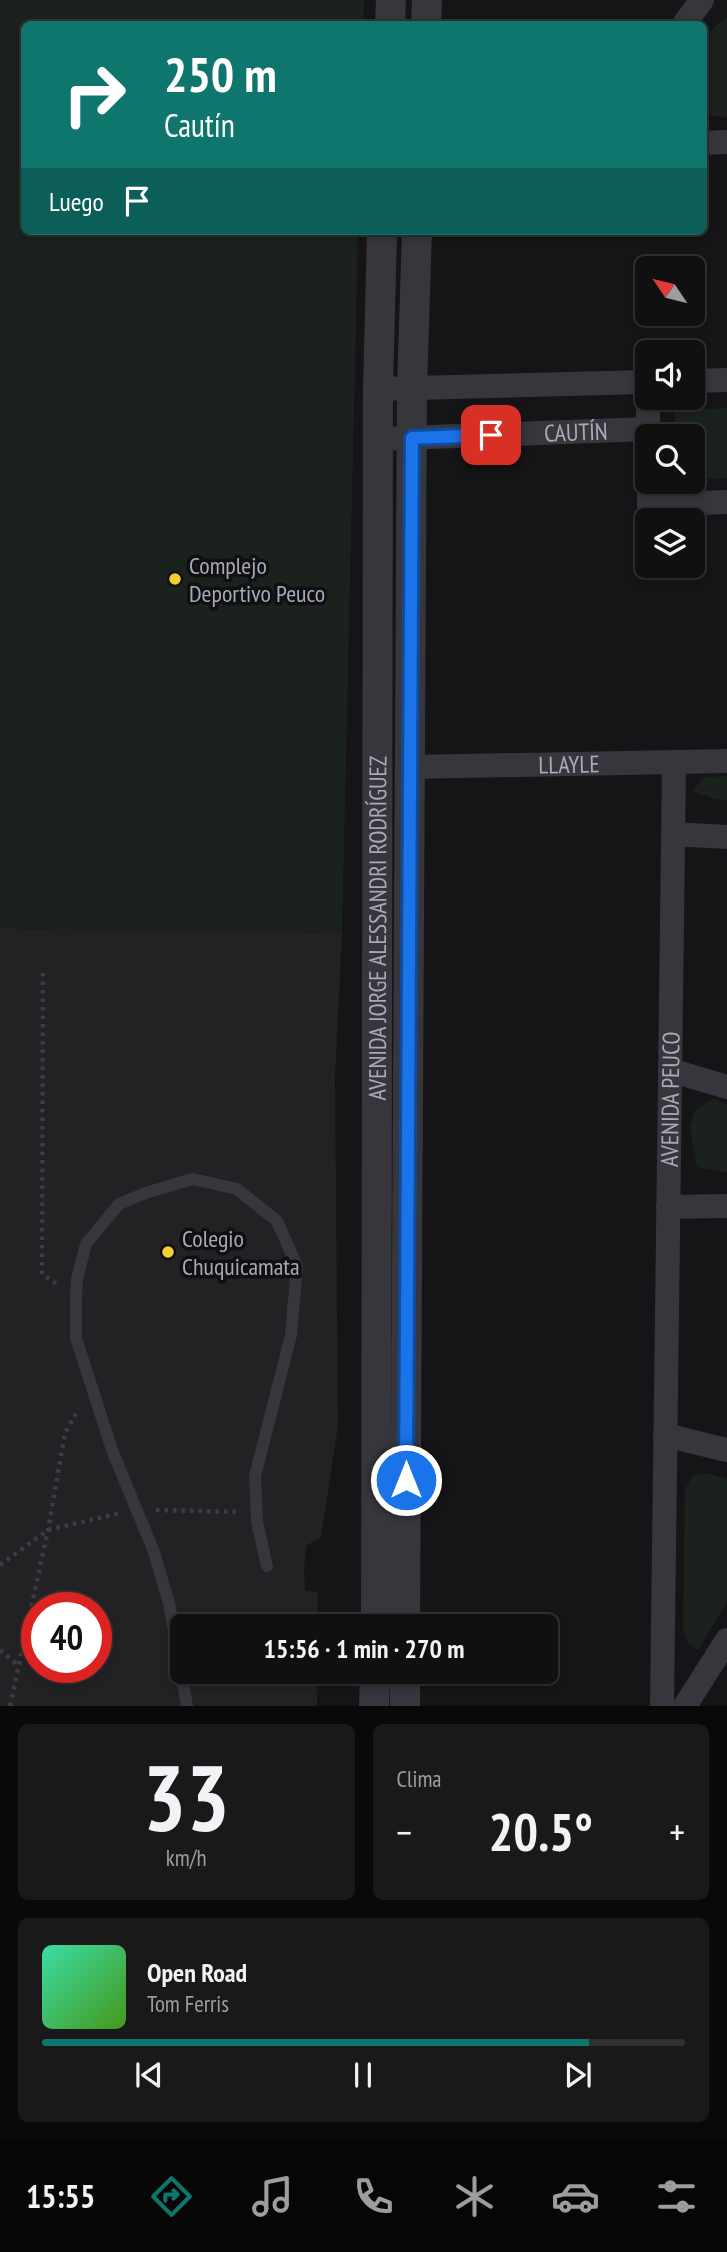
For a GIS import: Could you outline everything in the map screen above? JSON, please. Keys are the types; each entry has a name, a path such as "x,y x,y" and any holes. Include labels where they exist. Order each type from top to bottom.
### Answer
{"street":[{"path":"390,21 391,0"},
{"path":"426,21 427,0"},
{"path":"686,21 702,0"},
{"path":"707,143 727,142"},
{"name":"AVENIDA JORGE ALESSANDRI RODRÍGUEZ","path":"382,235 378,439 393,999 391,1561 402,1614"},
{"name":"AVENIDA JORGE ALESSANDRI RODRÍGUEZ","path":"393,999 410,767 412,388 417,235"},
{"path":"705,381 727,380"},
{"name":"CAUTÍN","path":"378,389 635,382"},
{"name":"CAUTÍN","path":"378,439 635,433"},
{"path":"649,494 649,505 727,502"},
{"name":"LLAYLE","path":"410,767 727,761"},
{"name":"AVENIDA PEUCO","path":"662,1706 674,764"},
{"path":"673,834 727,837"},
{"path":"670,1070 727,1087"},
{"path":"668,1207 727,1206"},
{"path":"665,1435 727,1450"},
{"name":"AVENIDA JORGE ALESSANDRI RODRÍGUEZ","path":"379,1614 391,1561"},
{"path":"685,1706 727,1640"},
{"path":"374,1706 375,1684"},
{"path":"405,1684 405,1706"}],"lane":[{"path":"187,1706 169,1603 155,1552 112,1450 76,1338 76,1298 77,1279 86,1244 119,1204 193,1179 237,1189 277,1221 297,1266 291,1335 255,1476 257,1522 267,1566"}],"path":[{"path":"43,973 41,1274 76,1298"},
{"path":"10,1706 48,1530 65,1433 92,1388"},
{"path":"0,1650 19,1666"}],"shaded area":[{"name":"Complejo Deportivo Peuco","path":"0,0 364,0 363,21 21,21 21,235 358,235 342,933 0,928"},
{"path":"727,18 727,117 712,116 707,111 707,40 716,25"},
{"path":"727,408 727,478 705,479 705,424 675,424 674,411"},
{"path":"727,776 727,800 692,791 705,777"},
{"name":"Colegio Chuquicamata","path":"0,928 342,933 335,1078 338,1426 321,1537 306,1546 304,1569 305,1590 318,1593 317,1614 170,1614 170,1684 317,1684 317,1706 0,1706"},
{"path":"713,1099 727,1104 727,1173 697,1167 690,1127 695,1110"},
{"path":"706,1473 727,1479 727,1602 698,1650 688,1643 683,1631 685,1490 692,1476"}],"place":[{"name":"Complejo Deportivo Peuco","path":"175,579"},
{"name":"Colegio Chuquicamata","path":"168,1252"}],"route":[{"path":"406,1480 412,438 491,435"}]}
